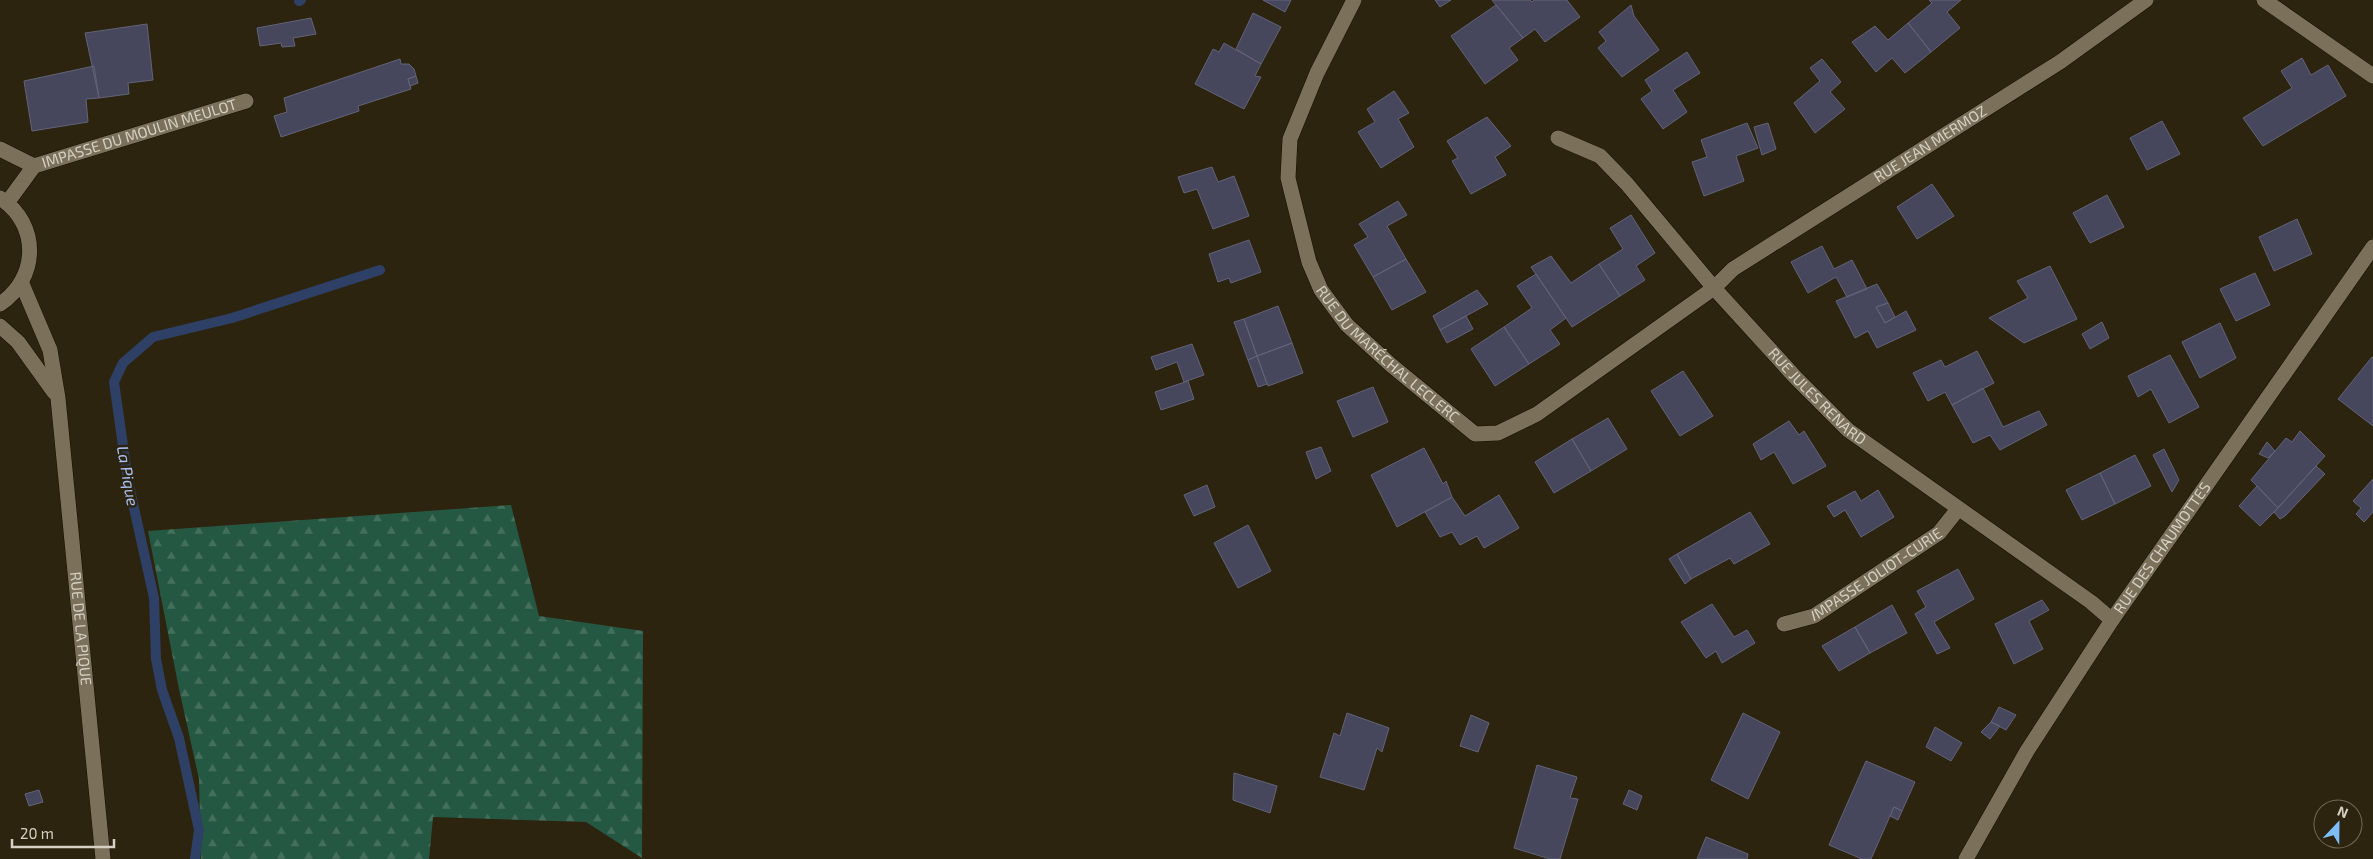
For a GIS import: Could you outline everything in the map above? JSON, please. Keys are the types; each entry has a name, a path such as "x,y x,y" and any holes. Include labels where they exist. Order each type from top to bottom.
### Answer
{"street":[{"name":"RUE DU MARÉCHAL LECLERC","path":"1354,0 1317,73 1290,139 1288,178 1309,262 1321,290 1347,325 1456,420 1475,434 1498,433 1538,414 1714,288"},
{"name":"RUE JEAN MERMOZ","path":"1714,288 1733,269 1779,237 2060,62 2146,0"},
{"path":"2264,0 2373,76"},
{"name":"IMPASSE DU MOULIN MEULOT","path":"4,201 34,166 246,101"},
{"name":"RUE JULES RENARD","path":"1558,138 1600,156 1627,184 1714,288 1796,378 1848,430 2091,602 2112,620"},
{"name":"IMPASSE DU MOULIN MEULOT","path":"0,149 34,166"},
{"path":"0,304 10,298 22,284 29,267 31,250 20,216 4,201"},
{"name":"RUE DES CHAUMOTTES","path":"1966,859 2027,751 2112,620 2373,247"},
{"name":"RUE DE LA PIQUE","path":"22,284 50,350 58,398 103,859"},
{"name":"RUE DE LA PIQUE","path":"0,326 24,349 58,398"},
{"name":"IMPASSE JOLIOT-CURIE","path":"1784,624 1814,616 1939,533 1958,509"}],"green space":[{"path":"511,505 539,616 643,631 642,858 586,822 433,817 429,859 201,859 199,779 148,531"}],"building":[{"path":"1263,0 1291,0 1285,12"},
{"path":"1435,0 1451,0 1440,7"},
{"path":"1492,0 1530,0 1532,2 1534,0 1567,0 1580,17 1545,42 1535,29 1523,38"},
{"path":"1929,0 1961,0 1947,12 1960,28 1931,52 1908,23 1932,3"},
{"path":"1496,5 1523,38 1509,48 1518,60 1485,84 1451,36"},
{"path":"1631,5 1634,16 1659,50 1622,77 1598,48 1606,41 1599,32"},
{"path":"1253,13 1281,27 1261,64 1236,49"},
{"path":"311,18 316,34 293,38 295,46 282,47 281,43 260,46 257,28"},
{"path":"1908,23 1931,52 1905,73 1892,58 1876,72 1852,42 1875,26 1888,40"},
{"path":"147,24 153,80 128,83 129,94 99,98 85,33"},
{"path":"1224,43 1261,64 1255,76 1261,77 1244,109 1195,84 1213,49 1219,52"},
{"path":"1687,52 1700,73 1673,90 1687,112 1663,129 1641,99 1652,91 1645,80"},
{"path":"2302,58 2311,75 2328,65 2346,96 2263,146 2243,118 2292,88 2281,71"},
{"path":"400,59 401,64 409,64 414,69 416,76 408,79 411,89 358,106 359,111 281,137 274,116 287,112 284,98"},
{"path":"1822,59 1841,82 1830,92 1845,109 1815,133 1794,103 1820,81 1810,68"},
{"path":"94,66 99,98 86,99 88,122 32,131 24,81"},
{"path":"416,76 418,83 410,86 408,79"},
{"path":"1394,91 1409,113 1398,119 1414,147 1381,168 1358,132 1375,122 1367,109"},
{"path":"1487,117 1511,146 1495,157 1506,175 1471,194 1452,161 1458,158 1447,141"},
{"path":"2162,121 2180,154 2147,170 2130,138"},
{"path":"1747,123 1758,148 1736,156 1744,181 1704,196 1692,162 1707,157 1701,140"},
{"path":"1768,123 1776,149 1762,155 1754,127"},
{"path":"1212,167 1218,182 1234,176 1249,216 1213,229 1197,189 1184,193 1178,177"},
{"path":"1932,184 1954,216 1917,239 1897,207"},
{"path":"2107,195 2124,227 2090,243 2073,213"},
{"path":"1398,201 1407,215 1387,226 1406,259 1373,277 1354,245 1368,237 1359,224"},
{"path":"1631,215 1655,253 1636,266 1645,280 1620,296 1599,264 1623,249 1610,228"},
{"path":"2297,219 2312,254 2274,271 2259,237"},
{"path":"1249,240 1261,272 1231,283 1229,278 1218,282 1209,254"},
{"path":"1822,246 1834,269 1852,260 1867,289 1847,297 1836,277 1808,293 1791,262"},
{"path":"1551,256 1571,283 1599,264 1620,296 1572,327 1531,267"},
{"path":"1406,259 1426,292 1392,310 1373,277"},
{"path":"2050,266 2077,319 2024,343 1989,318 2028,298 2017,281"},
{"path":"2255,273 2270,305 2236,321 2220,289"},
{"path":"1536,274 1566,318 1550,330 1560,344 1529,364 1504,327 1532,308 1517,286"},
{"path":"1877,284 1888,303 1876,307 1885,323 1906,311 1916,330 1877,348 1868,331 1855,338 1836,301"},
{"path":"1477,290 1488,304 1440,330 1433,316"},
{"path":"1888,303 1895,317 1885,323 1876,307"},
{"path":"1278,306 1292,343 1257,356 1244,319"},
{"path":"1466,316 1473,329 1447,343 1440,330"},
{"path":"1244,319 1257,356 1248,360 1234,322"},
{"path":"2102,322 2109,338 2090,349 2082,334"},
{"path":"2220,323 2236,358 2200,378 2182,342"},
{"path":"1504,327 1529,364 1495,386 1471,349"},
{"path":"1292,343 1303,373 1268,386 1257,356"},
{"path":"1192,344 1204,375 1184,382 1177,362 1156,370 1151,357"},
{"path":"1977,351 1994,383 1952,405 1945,392 1928,401 1913,373 1941,360 1945,367"},
{"path":"2170,355 2199,407 2169,423 2151,389 2138,397 2128,376"},
{"path":"1257,356 1267,384 1258,387 1248,360"},
{"path":"2373,358 2373,426 2338,399"},
{"path":"1683,371 1713,416 1680,436 1651,391"},
{"path":"1188,381 1194,399 1161,410 1155,392"},
{"path":"1373,387 1388,422 1353,437 1337,401"},
{"path":"1983,388 2003,427 2039,411 2047,425 2000,450 1990,435 1973,443 1952,405"},
{"path":"1608,418 1627,449 1591,471 1572,439"},
{"path":"1789,421 1799,435 1804,431 1826,466 1793,484 1774,452 1761,460 1753,444"},
{"path":"2300,431 2325,456 2278,508 2251,480 2286,438 2292,442"},
{"path":"1572,439 1591,471 1554,493 1535,462"},
{"path":"2267,442 2275,451 2268,458 2259,454"},
{"path":"1321,447 1331,471 1316,479 1306,452"},
{"path":"1424,448 1443,484 1446,481 1452,497 1397,527 1371,475"},
{"path":"2164,449 2179,480 2172,492 2153,455"},
{"path":"2135,455 2151,486 2115,504 2100,473"},
{"path":"2316,466 2325,474 2280,519 2274,512"},
{"path":"2100,473 2115,504 2082,520 2066,490"},
{"path":"2373,479 2373,512 2364,522 2356,514 2361,508 2353,501"},
{"path":"1207,485 1215,507 1194,516 1184,495"},
{"path":"2257,486 2278,508 2260,526 2239,506"},
{"path":"1878,490 1894,517 1861,537 1845,510 1834,517 1827,506 1855,491 1861,501"},
{"path":"1499,495 1519,528 1484,548 1477,536 1460,545 1452,532 1440,537 1425,512 1452,497 1465,516"},
{"path":"1750,512 1770,544 1734,564 1730,558 1691,579 1677,554"},
{"path":"1248,525 1271,571 1238,588 1214,543"},
{"path":"1677,554 1691,579 1685,584 1669,559"},
{"path":"1958,569 1974,599 1934,622 1950,648 1937,654 1915,614 1926,607 1917,591"},
{"path":"2042,600 2049,610 2029,621 2043,649 2014,664 1995,624"},
{"path":"1712,604 1734,637 1747,630 1755,643 1722,663 1716,651 1706,658 1681,622"},
{"path":"1892,605 1907,633 1870,653 1855,627"},
{"path":"1855,627 1870,653 1839,671 1822,646"},
{"path":"1999,707 2016,715 2006,730 1991,722"},
{"path":"1347,713 1389,728 1382,752 1377,748 1364,790 1320,777 1334,733 1340,736"},
{"path":"1743,713 1780,732 1748,799 1711,780"},
{"path":"1471,715 1489,723 1478,752 1460,746"},
{"path":"1991,722 2000,726 1990,739 1981,732"},
{"path":"1935,727 1962,743 1951,761 1926,747"},
{"path":"1866,761 1915,782 1902,811 1894,807 1871,859 1862,859 1829,845"},
{"path":"1537,765 1577,777 1570,798 1578,799 1560,859 1550,859 1514,848"},
{"path":"1234,773 1277,786 1270,813 1233,800"},
{"path":"39,790 43,802 29,806 25,794"},
{"path":"1629,790 1642,796 1637,810 1623,804"},
{"path":"1894,807 1902,811 1898,820 1890,816"},
{"path":"1706,837 1748,854 1747,859 1697,859"}],"waterway":[{"name":"La Pique","path":"195,859 199,830 179,738 162,690 156,659 154,598 128,481 114,382 123,363 153,337 232,318 380,270"}]}
